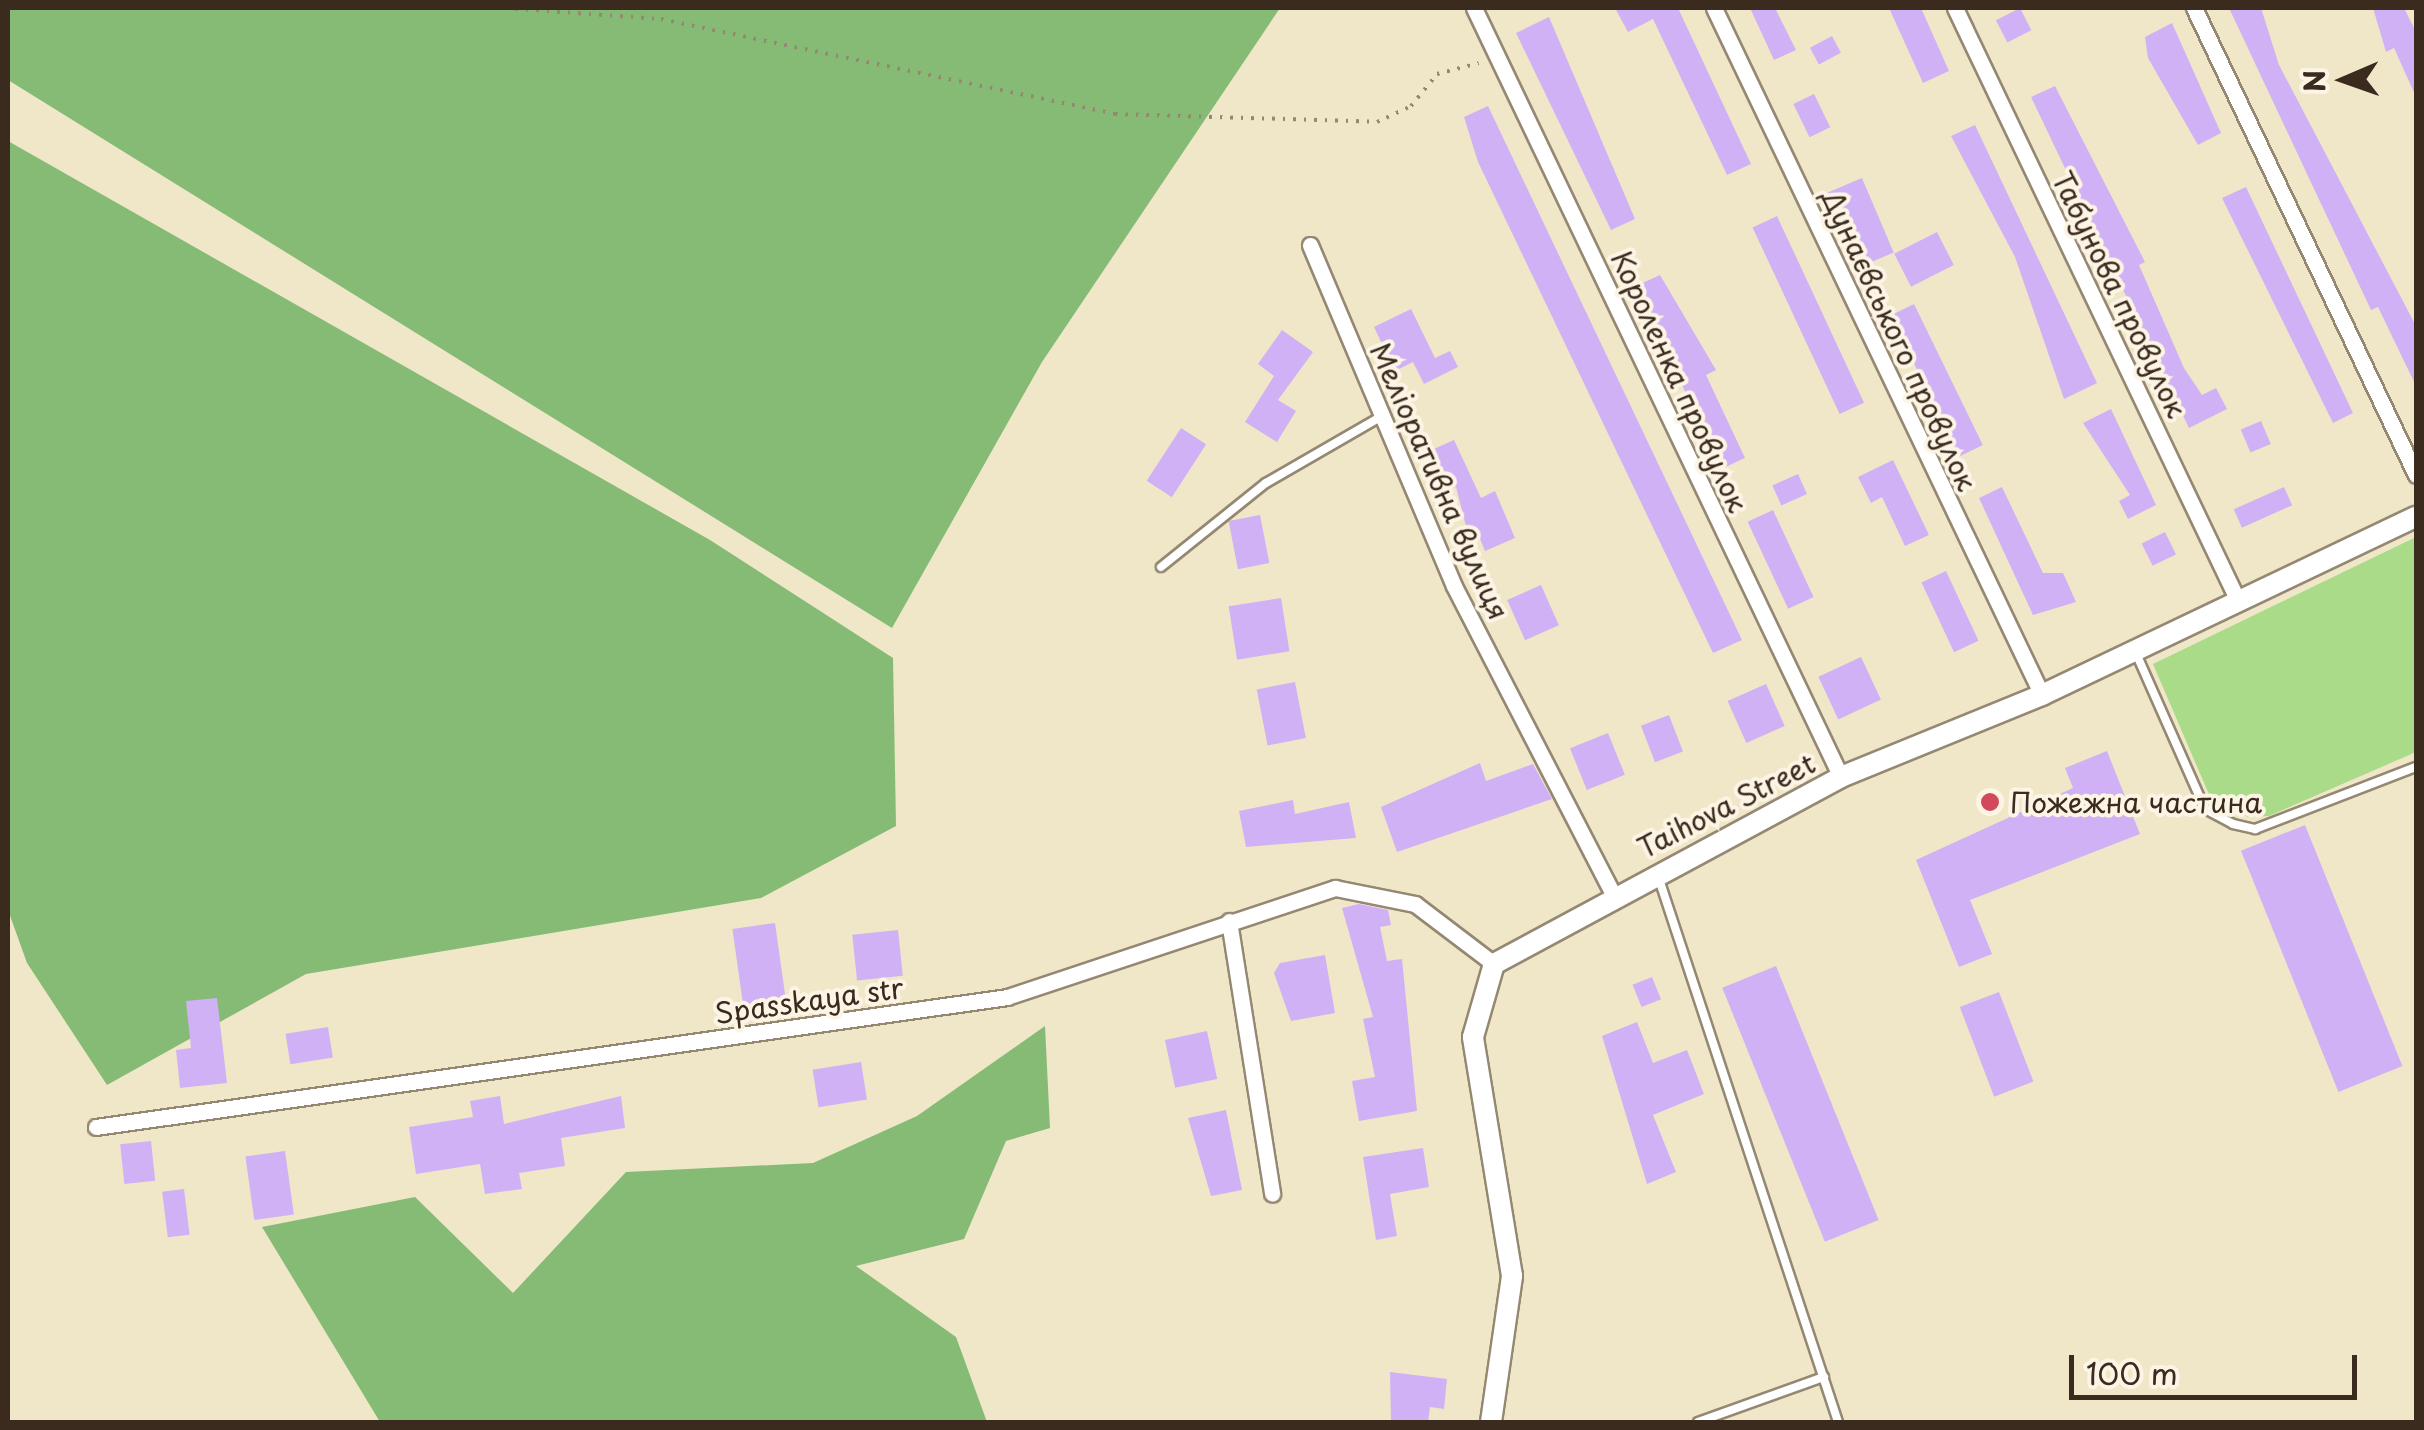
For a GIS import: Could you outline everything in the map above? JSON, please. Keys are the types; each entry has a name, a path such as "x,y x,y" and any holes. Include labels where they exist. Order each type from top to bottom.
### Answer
{"street":[{"name":"Короленка провулок","path":"1474,8 1841,777"},
{"name":"Дунаєвського провулок","path":"1714,8 2042,695"},
{"name":"Табунова провулок","path":"1955,8 2239,603"},
{"path":"2194,8 2416,475"},
{"name":"Меліоративна вулиця","path":"1310,246 1454,586 1612,894"},
{"name":"Taihova Street","path":"1494,964 1612,894 1841,777 2042,695 2416,517"},
{"name":"Spasskaya str","path":"96,1126 1006,998 1335,888 1378,892 1415,904 1494,964"},
{"path":"1229,921 1272,1194"},
{"path":"1492,1422 1512,1276 1474,1038 1494,964"}],"lane":[{"path":"1161,567 1266,483 1382,416"},
{"path":"2136,651 2206,809 2234,824 2255,829 2416,767"},
{"path":"1656,872 1838,1422"},
{"path":"1698,1422 1824,1377"}],"path":[{"path":"505,8 662,19 1115,114 1377,122 1458,63 1506,75"}],"green space":[{"path":"8,8 1280,8 1042,362 892,628 8,80"},
{"path":"8,141 710,540 893,658 896,826 761,898 306,974 107,1085 27,963 8,910"},
{"path":"2416,537 2416,752 2269,816 2248,817 2211,799 2153,664"},
{"path":"1045,1026 1050,1128 1006,1141 964,1239 856,1266 956,1337 987,1422 380,1422 262,1227 415,1197 513,1293 626,1172 813,1163 917,1116"}],"building":[{"path":"1615,8 1678,8 1751,164 1727,175 1653,19 1628,32"},
{"path":"1750,8 1775,8 1796,50 1774,60"},
{"path":"1889,8 1921,8 1949,71 1923,83"},
{"path":"2020,8 2031,30 2007,43 1996,20"},
{"path":"2229,8 2261,8 2279,65 2416,326 2416,386 2378,307 2371,310"},
{"path":"2373,8 2404,8 2416,32 2416,97 2394,48 2386,52"},
{"path":"1549,17 1635,219 1611,230 1516,33"},
{"path":"2172,23 2221,133 2198,145 2148,58 2145,37"},
{"path":"1832,36 1841,53 1819,65 1810,48"},
{"path":"2055,86 2145,262 2139,265 2184,368 2202,395 2216,388 2227,409 2189,428 2031,97"},
{"path":"1814,94 1830,127 1810,137 1793,104"},
{"path":"1488,106 1742,640 1713,653 1478,162 1464,117"},
{"path":"1975,125 2097,383 2064,399 2015,257 1951,136"},
{"path":"1862,178 1894,253 1860,267 1828,192"},
{"path":"2246,187 2353,413 2333,423 2222,198"},
{"path":"1777,216 1864,403 1840,414 1753,227"},
{"path":"1937,232 1954,265 1911,287 1894,254"},
{"path":"1660,275 1716,370 1706,375 1745,458 1721,469 1636,286"},
{"path":"1914,304 1983,445 1959,457 1891,315"},
{"path":"1411,309 1435,358 1450,351 1458,367 1424,384 1413,362 1395,371 1374,327"},
{"path":"1282,330 1313,352 1278,400 1296,411 1277,442 1245,422 1274,376 1258,364"},
{"path":"2111,409 2156,505 2128,519 2119,501 2130,495 2083,423"},
{"path":"2261,421 2271,444 2251,453 2241,430"},
{"path":"1181,428 1206,444 1172,497 1147,481"},
{"path":"1454,440 1481,498 1495,491 1515,538 1485,551 1478,534 1469,538 1456,487 1446,492 1427,452"},
{"path":"1893,460 1929,535 1905,546 1882,497 1871,503 1858,477"},
{"path":"1798,474 1807,494 1781,505 1772,485"},
{"path":"2002,487 2043,573 2063,573 2076,602 2033,615 1979,498"},
{"path":"2284,487 2292,505 2242,528 2234,509"},
{"path":"1773,510 1814,597 1788,609 1748,522"},
{"path":"1260,515 1269,563 1238,569 1229,521"},
{"path":"2165,532 2176,554 2153,566 2142,543"},
{"path":"1946,571 1979,641 1954,652 1922,582"},
{"path":"1541,585 1559,625 1525,640 1507,600"},
{"path":"1281,598 1289,651 1237,660 1229,606"},
{"path":"1861,657 1881,700 1838,719 1818,677"},
{"path":"1295,682 1306,738 1268,745 1257,689"},
{"path":"1766,684 1785,726 1746,743 1728,701"},
{"path":"1669,715 1683,751 1655,762 1641,726"},
{"path":"1608,733 1625,775 1587,790 1570,748"},
{"path":"2107,751 2140,834 1970,900 1992,954 1959,967 1916,860 2073,788 2065,768"},
{"path":"1480,763 1486,781 1533,764 1552,799 1397,852 1381,807"},
{"path":"1293,800 1295,814 1349,802 1356,838 1246,847 1239,811"},
{"path":"2305,825 2402,1066 2338,1092 2241,851"},
{"path":"1359,904 1388,910 1391,925 1380,927 1387,961 1402,959 1417,1111 1359,1121 1352,1081 1375,1077 1363,1019 1373,1017 1342,908"},
{"path":"775,923 788,1013 745,1019 732,929"},
{"path":"898,930 903,976 857,981 852,935"},
{"path":"1325,955 1335,1013 1291,1021 1274,973 1280,963"},
{"path":"1776,966 1879,1220 1825,1242 1722,988"},
{"path":"1652,977 1661,999 1642,1007 1633,985"},
{"path":"1999,992 2033,1082 1994,1097 1960,1007"},
{"path":"217,998 227,1083 180,1088 176,1050 191,1048 186,1001"},
{"path":"1637,1022 1653,1063 1687,1050 1704,1094 1653,1115 1676,1172 1647,1184 1602,1036"},
{"path":"328,1027 333,1058 290,1064 286,1034"},
{"path":"1207,1031 1217,1079 1175,1088 1165,1040"},
{"path":"861,1062 867,1100 819,1107 813,1070"},
{"path":"500,1096 504,1124 621,1096 625,1128 561,1138 565,1166 519,1173 522,1189 485,1194 480,1164 416,1174 409,1127 473,1117 470,1101"},
{"path":"1226,1110 1242,1190 1211,1196 1188,1118"},
{"path":"151,1141 155,1181 124,1184 120,1144"},
{"path":"1423,1148 1429,1187 1390,1194 1397,1236 1376,1240 1363,1157"},
{"path":"285,1151 294,1214 254,1220 245,1157"},
{"path":"184,1189 190,1235 168,1237 162,1192"},
{"path":"1390,1372 1447,1379 1444,1409 1430,1407 1428,1422 1391,1422"}],"place":[{"name":"Пожежна частина","path":"1990,802"}]}
